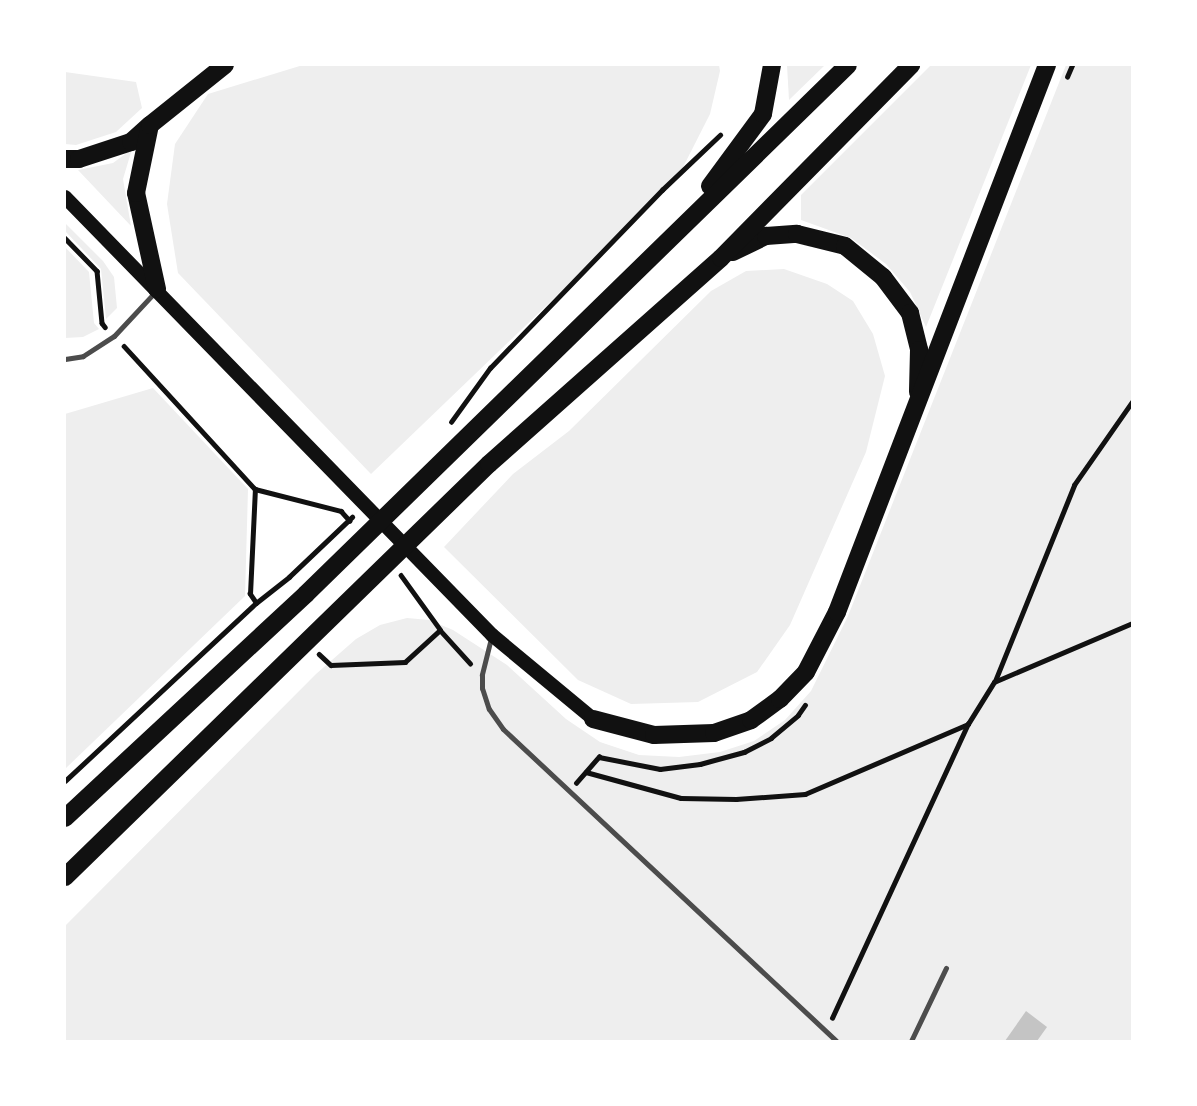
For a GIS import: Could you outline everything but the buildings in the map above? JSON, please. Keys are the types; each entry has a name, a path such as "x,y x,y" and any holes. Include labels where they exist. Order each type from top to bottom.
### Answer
{"main road":[{"path":"65,159 79,159 131,142 225,65"},
{"path":"681,226 763,114 772,65"},
{"path":"65,818 306,594 848,65"},
{"path":"65,877 489,464 721,258 911,65"},
{"path":"65,198 157,289 492,635 593,719 654,735 715,733 751,720 780,699 806,672 836,612 1047,65"},
{"path":"150,125 136,193 157,289"},
{"path":"721,258 766,236 797,234 845,246 883,277 910,313 919,350 918,404"}],"lane":[{"path":"65,359 83,356 114,336 157,289"},
{"path":"492,635 482,675 489,709 503,729 836,1041"},
{"path":"911,1041 946,968"}],"path":[{"path":"450,424 490,368 662,190 729,126"},
{"path":"65,238 97,271 102,323 255,489 341,511 358,530"},
{"path":"826,1032 968,724 995,682 1074,485 1132,402"},
{"path":"255,489 250,594 256,603"},
{"path":"394,568 412,587 440,630 482,675"},
{"path":"65,781 256,603 289,577"},
{"path":"995,682 1132,623"},
{"path":"317,651 331,665 405,662 440,630"},
{"path":"586,772 681,798 736,799 805,794 968,724"}],"shaded area":[{"path":"303,65 719,65 720,71 710,114 676,181 371,474 178,273 167,204 175,144 208,94"},
{"path":"787,65 825,65 789,100"},
{"path":"931,65 1031,65 926,327 910,292 886,264 851,238 801,220 801,195"},
{"path":"1066,65 1132,65 1132,1041 65,1041 65,926 316,674 356,639 380,625 407,618 429,620 453,630 507,665 566,719 600,742 639,755 679,757 720,752 754,741 785,720 811,691 848,616"},
{"path":"65,72 136,82 142,108 116,132 76,145 65,144"},
{"path":"132,149 123,179 131,226 78,170 113,163"},
{"path":"65,223 103,261 114,277 117,308 106,319 101,269 65,231"},
{"path":"65,247 89,272 94,323 99,329 83,337 65,338"},
{"path":"784,269 827,284 853,301 873,334 885,376 866,452 790,625 757,672 698,702 631,704 578,680 444,547 513,474 569,431 711,291 746,271"},
{"path":"153,388 248,489 245,596 65,769 65,414"}]}
